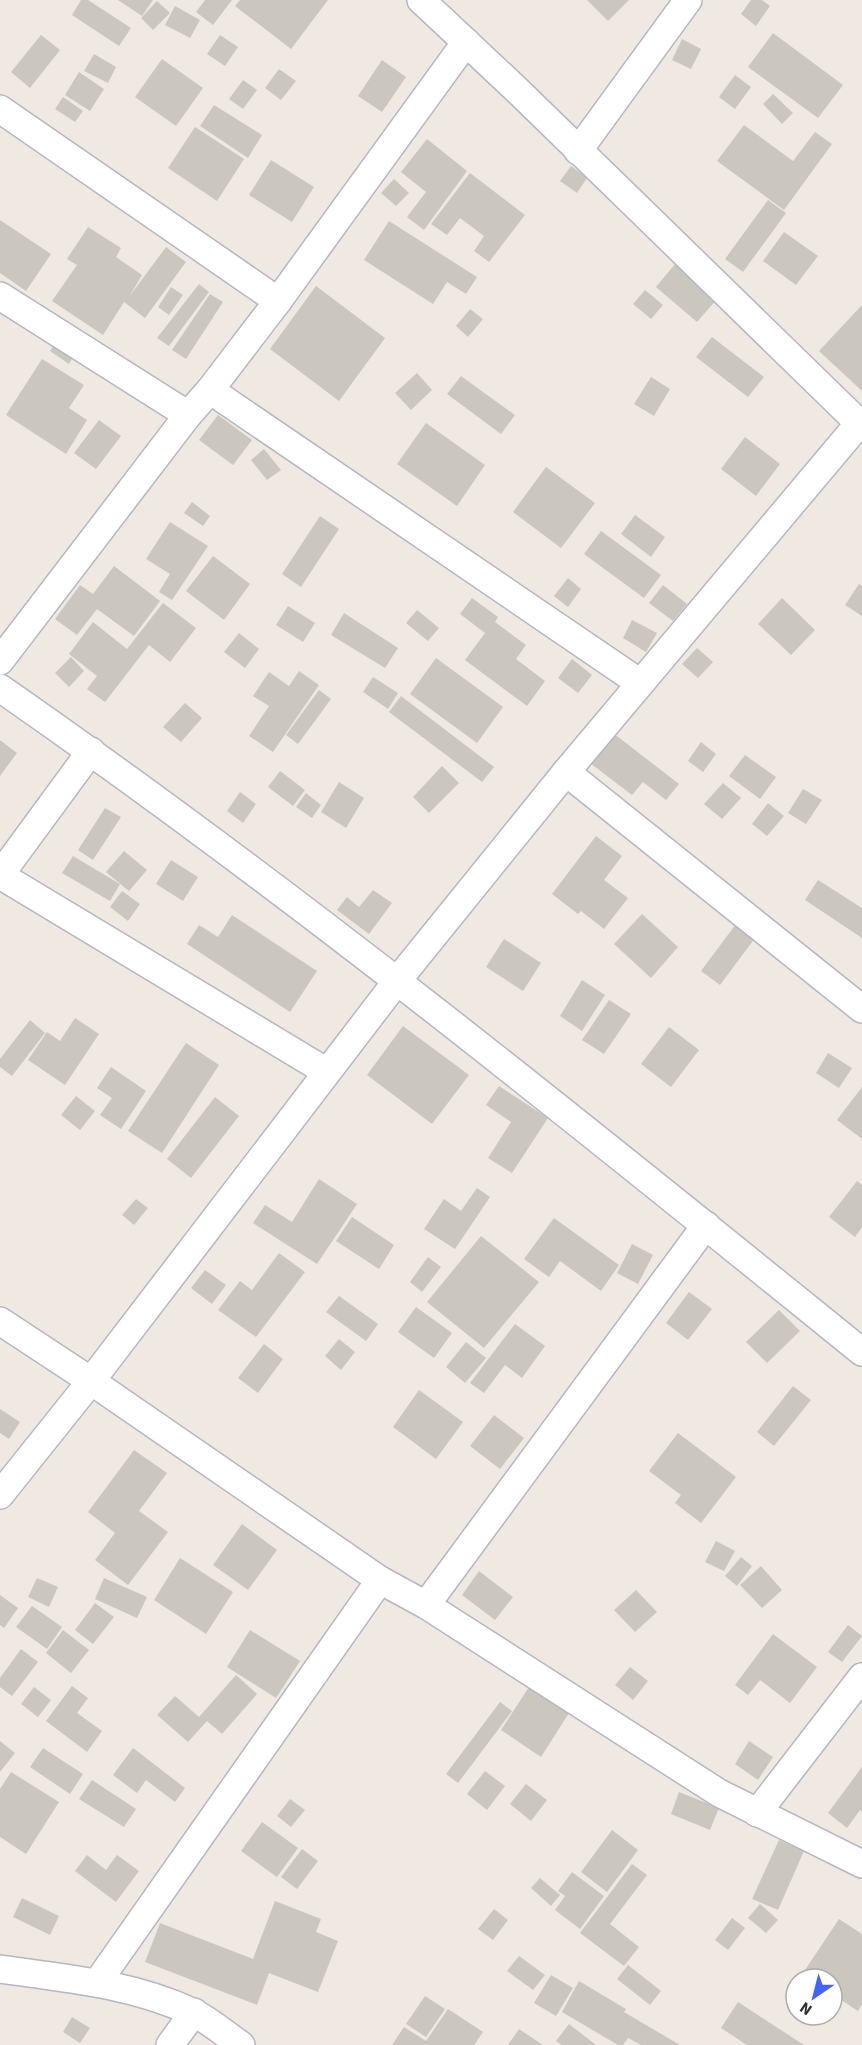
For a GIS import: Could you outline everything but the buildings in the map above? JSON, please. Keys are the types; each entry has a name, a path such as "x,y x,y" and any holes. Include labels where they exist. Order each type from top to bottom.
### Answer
{"street":[{"path":"0,1495 91,1381 397,981 566,772 860,422 421,0"},
{"path":"578,151 688,0"},
{"path":"0,661 278,301 466,42"},
{"path":"0,109 278,301"},
{"path":"0,296 188,415"},
{"path":"210,390 640,683"},
{"path":"0,688 91,752 397,981 706,1225 862,1352"},
{"path":"91,752 0,875 327,1072"},
{"path":"566,772 862,1009"},
{"path":"426,1605 706,1225"},
{"path":"0,1321 380,1580 426,1605 719,1793 862,1864"},
{"path":"97,1983 380,1580"},
{"path":"757,1813 862,1677"},
{"path":"0,1969 97,1983 154,1996 194,2012 241,2045"},
{"path":"170,2045 194,2012"}]}
